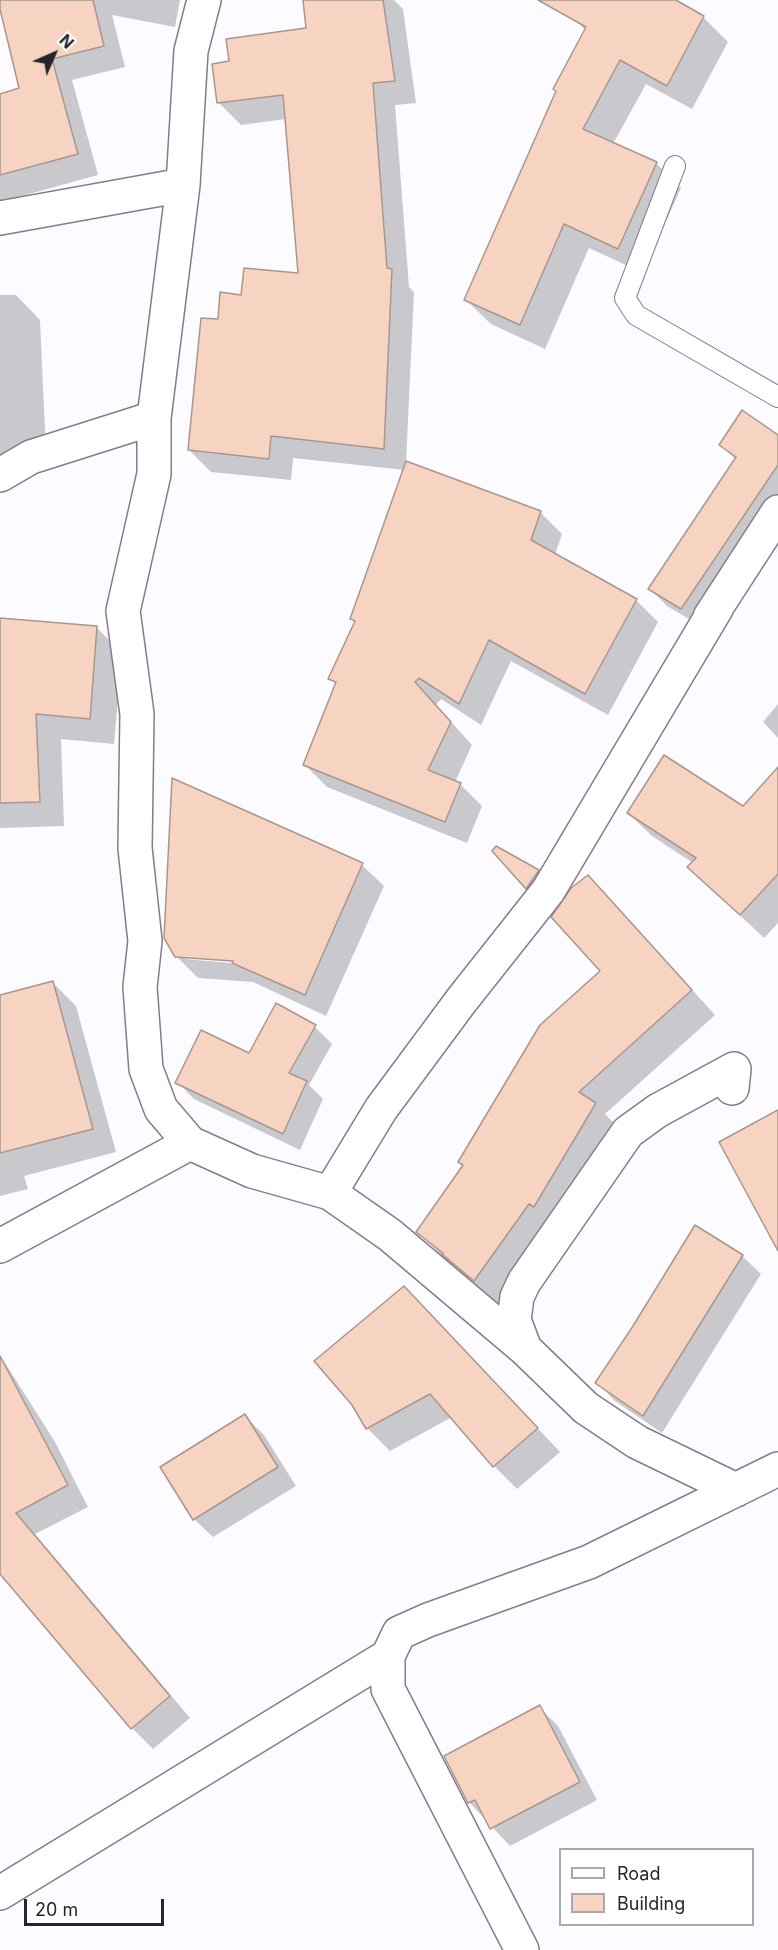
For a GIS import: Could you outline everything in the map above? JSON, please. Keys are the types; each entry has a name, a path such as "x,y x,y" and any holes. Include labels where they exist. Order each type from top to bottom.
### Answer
{"street":[{"path":"204,0 191,51 183,185 154,418 154,474 123,611 137,714 135,848 145,941 140,987 146,1069 161,1109 190,1143 252,1171 330,1193 390,1236 525,1349 586,1408 637,1442 736,1490"},
{"path":"0,218 183,185"},
{"path":"0,475 31,457 154,418"},
{"path":"330,1193 381,1109 461,1001 548,891 714,612 778,512"},
{"path":"525,1349 514,1320 517,1297 524,1282 628,1132 657,1112 734,1069 732,1088"},
{"path":"0,1246 190,1143"},
{"path":"522,1950 388,1689 388,1656 399,1633 428,1620 589,1562 778,1469"},
{"path":"0,1893 388,1656"}],"lane":[{"path":"675,166 625,298 636,315 778,397"}],"building":[{"path":"0,0 93,0 104,46 52,59 78,154 0,175 0,94 19,88 0,9"},
{"path":"303,0 383,0 395,81 373,83 387,268 392,269 384,449 271,436 269,459 188,450 201,318 218,319 220,292 241,295 244,268 298,273 283,95 217,103 212,64 229,61 226,39 306,28"},
{"path":"538,0 676,0 704,16 667,86 620,60 583,129 657,162 618,249 564,224 520,325 464,300 556,91 553,89 586,27"},
{"path":"742,410 778,435 778,465 681,609 648,589 736,457 719,445"},
{"path":"406,461 541,511 531,540 637,599 585,694 489,640 459,704 419,678 415,682 451,722 428,770 461,783 445,822 303,765 336,682 328,679 355,621 350,619"},
{"path":"0,618 97,626 90,719 36,714 40,802 0,803"},
{"path":"664,755 743,806 778,767 778,874 740,915 687,867 696,858 627,813"},
{"path":"172,778 363,863 305,995 232,963 233,961 175,957 164,938"},
{"path":"496,846 539,870 526,889 492,851"},
{"path":"588,875 692,990 579,1092 596,1103 534,1207 529,1204 474,1281 416,1232 463,1165 458,1162 540,1025 600,971 551,917 571,888"},
{"path":"53,981 93,1129 0,1153 0,995"},
{"path":"276,1003 316,1025 289,1073 307,1081 283,1134 175,1083 201,1030 249,1053"},
{"path":"778,1110 778,1251 719,1142"},
{"path":"695,1225 743,1255 643,1416 595,1383"},
{"path":"404,1286 538,1428 493,1467 430,1394 366,1429 352,1405 314,1361"},
{"path":"0,1356 68,1485 16,1513 170,1696 131,1729 0,1574"},
{"path":"245,1414 278,1467 193,1520 160,1467"},
{"path":"540,1705 580,1782 490,1829 475,1800 468,1803 444,1756"}]}
